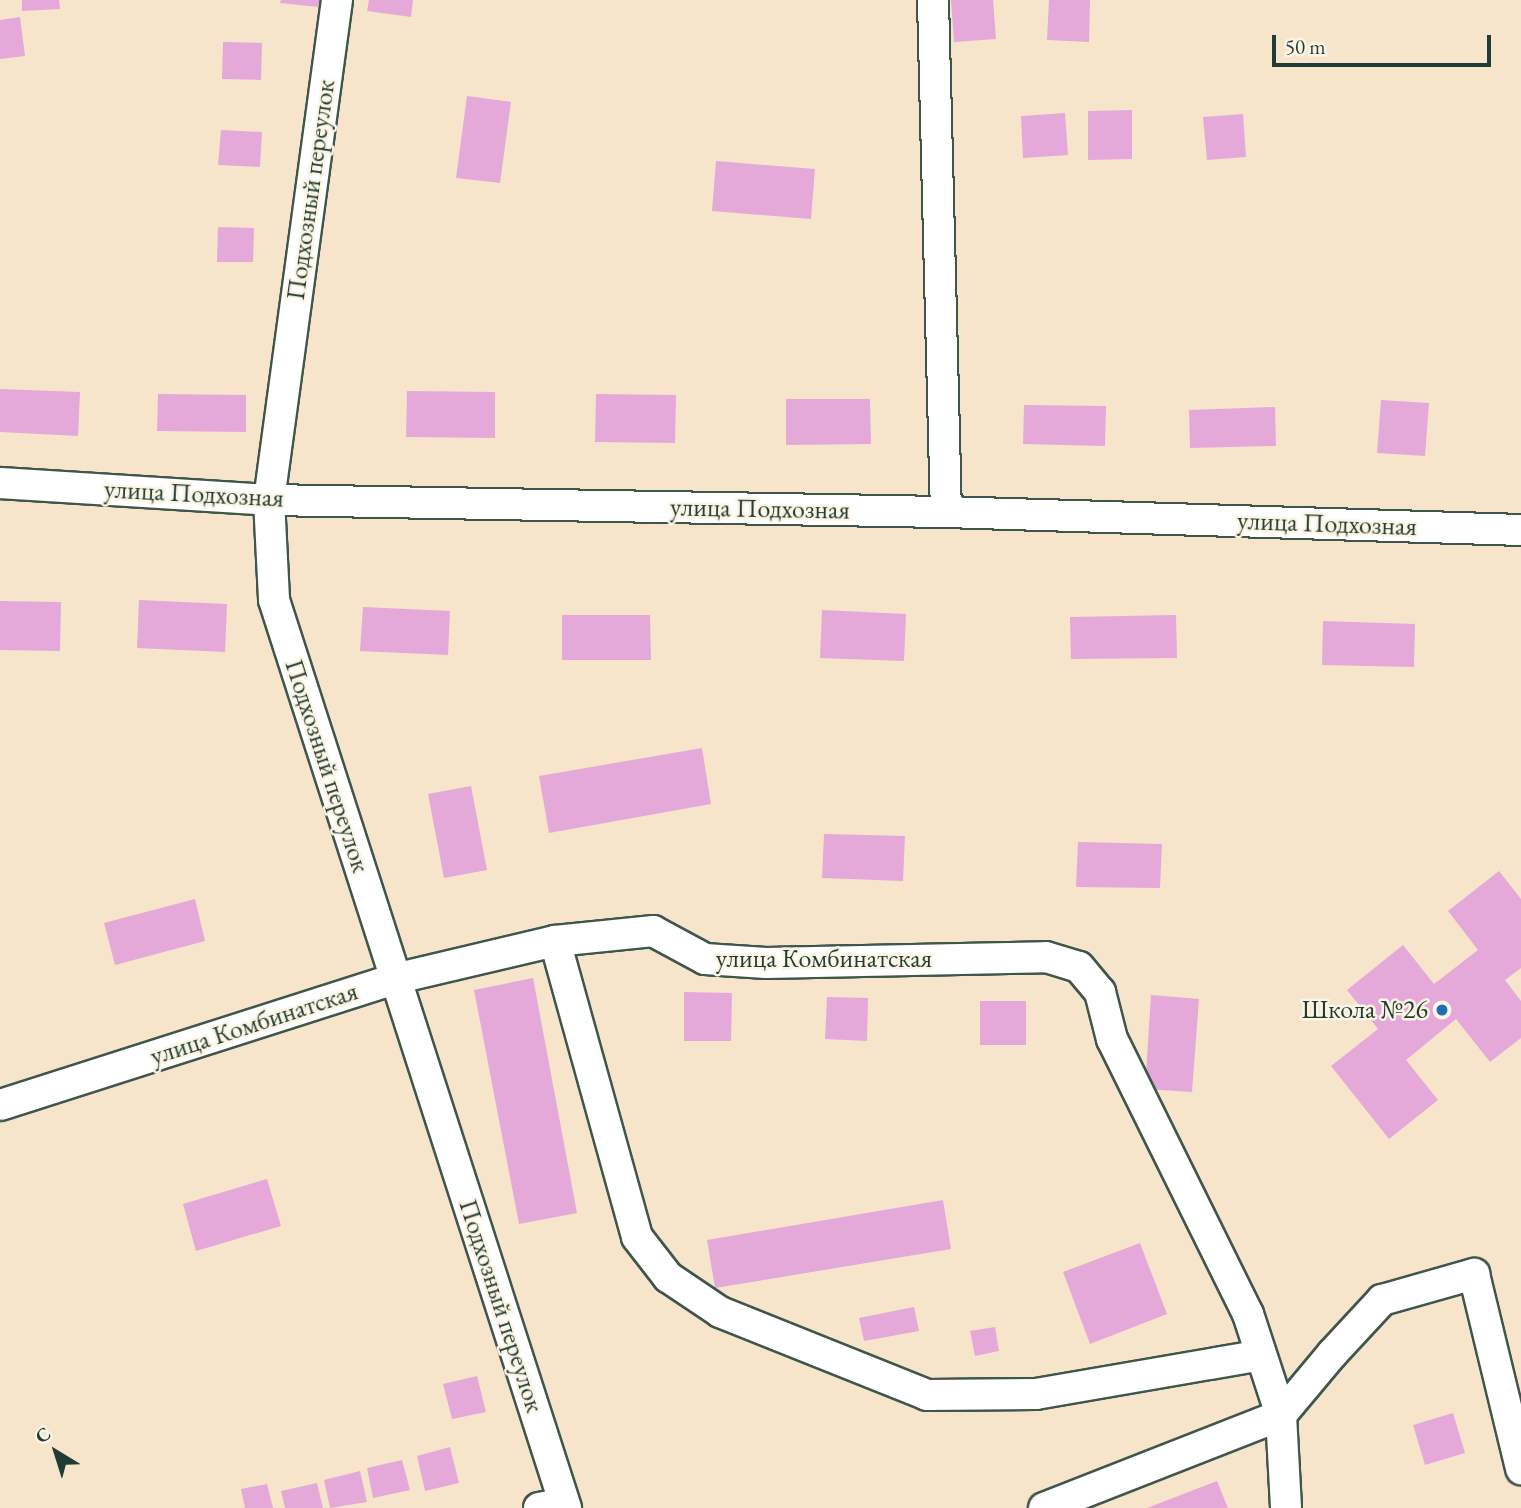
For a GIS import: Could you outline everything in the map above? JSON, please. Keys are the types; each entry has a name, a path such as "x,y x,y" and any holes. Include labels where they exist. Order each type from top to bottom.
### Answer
{"street":[{"name":"Подхозный переулок","path":"337,0 269,500 274,600 556,1506"},
{"path":"933,0 946,512"},
{"name":"улица Подхозная","path":"0,483 269,500 946,512 1521,530"},
{"name":"улица Комбинатская","path":"0,1105 394,979 555,941 653,931 705,959 766,963 1046,957 1079,967 1100,992 1112,1039 1248,1314 1281,1415 1286,1508"},
{"path":"555,941 637,1237 668,1277 720,1312 927,1395 1036,1394 1261,1355"},
{"path":"1044,1508 1281,1415 1382,1300 1474,1274 1521,1469"}],"building":[{"path":"22,0 59,0 60,9 22,11"},
{"path":"281,0 320,0 319,7 280,3"},
{"path":"369,0 413,0 411,17 367,11"},
{"path":"951,0 993,0 996,39 954,42"},
{"path":"1049,0 1090,0 1089,42 1047,40"},
{"path":"20,17 25,56 0,59 0,20"},
{"path":"223,42 262,43 261,80 222,79"},
{"path":"467,96 511,102 500,183 456,178"},
{"path":"1132,110 1132,159 1088,160 1088,111"},
{"path":"1065,113 1068,155 1023,158 1021,116"},
{"path":"1243,114 1246,157 1207,160 1203,117"},
{"path":"221,130 262,132 260,167 218,165"},
{"path":"716,161 815,169 811,219 712,211"},
{"path":"218,227 254,228 253,262 217,262"},
{"path":"0,389 80,392 78,436 0,432"},
{"path":"407,391 495,392 495,438 406,437"},
{"path":"158,394 246,395 246,432 157,431"},
{"path":"596,394 676,395 675,443 595,442"},
{"path":"786,399 870,399 871,444 786,445"},
{"path":"1381,400 1429,403 1425,456 1377,453"},
{"path":"1024,405 1106,406 1105,446 1023,444"},
{"path":"1275,407 1276,446 1190,448 1189,410"},
{"path":"139,600 227,604 225,652 137,648"},
{"path":"0,601 61,602 60,651 0,650"},
{"path":"363,607 450,611 448,655 360,651"},
{"path":"822,610 906,614 904,661 820,658"},
{"path":"562,615 650,615 651,660 562,660"},
{"path":"1176,615 1177,658 1071,659 1070,617"},
{"path":"1323,621 1415,624 1414,667 1322,665"},
{"path":"702,748 711,804 549,833 539,776"},
{"path":"471,786 487,870 444,878 428,794"},
{"path":"824,834 905,836 903,881 822,878"},
{"path":"1078,842 1162,844 1160,888 1076,887"},
{"name":"Школа №26","path":"1499,871 1521,899 1521,968 1505,980 1521,1001 1521,1038 1490,1062 1456,1019 1406,1060 1438,1100 1389,1139 1331,1066 1378,1029 1347,990 1403,945 1434,984 1478,950 1448,911"},
{"path":"195,899 205,941 115,965 104,923"},
{"path":"533,978 577,1213 519,1224 474,990"},
{"path":"684,992 732,993 731,1041 684,1041"},
{"path":"1151,995 1199,999 1192,1092 1145,1089"},
{"path":"827,997 868,998 867,1041 825,1039"},
{"path":"980,1001 1026,1001 1026,1045 980,1045"},
{"path":"267,1179 281,1226 196,1251 183,1204"},
{"path":"943,1200 951,1249 715,1288 707,1240"},
{"path":"1140,1243 1167,1314 1090,1344 1063,1272"},
{"path":"914,1307 919,1331 864,1341 859,1318"},
{"path":"995,1327 999,1351 975,1356 970,1331"},
{"path":"477,1376 486,1412 452,1419 443,1384"},
{"path":"1453,1413 1465,1453 1425,1465 1413,1425"},
{"path":"450,1447 459,1483 425,1491 417,1456"},
{"path":"402,1460 410,1490 373,1498 367,1468"},
{"path":"360,1471 367,1502 330,1508 324,1480"},
{"path":"1217,1481 1228,1508 1147,1508"},
{"path":"317,1483 323,1508 285,1508 281,1491"},
{"path":"267,1484 273,1508 245,1508 241,1489"}],"place":[{"name":"Школа №26","path":"1442,1010"}]}
